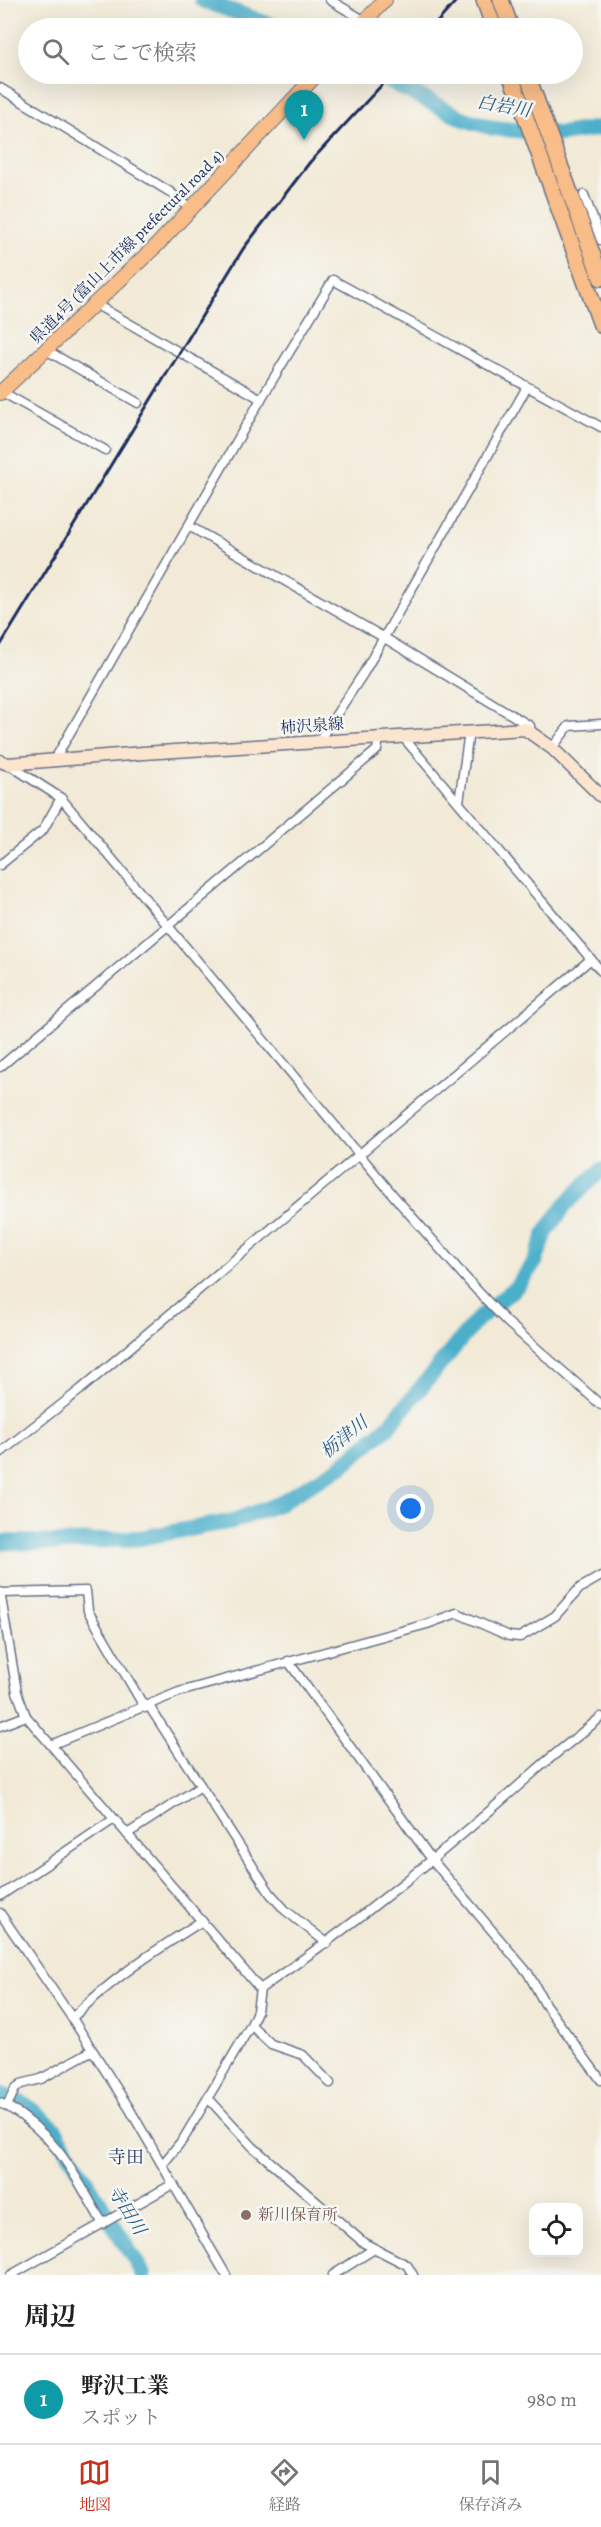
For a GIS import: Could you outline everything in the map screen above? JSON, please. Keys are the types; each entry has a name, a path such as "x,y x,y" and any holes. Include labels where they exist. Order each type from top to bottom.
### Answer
{"highway":[{"path":"484,0 490,18"},
{"path":"501,0 507,18"},
{"path":"514,84 601,325"},
{"path":"531,84 601,278"}],"main road":[{"path":"368,18 384,0"},
{"name":"県道4号 (富山上市線 prefectural road 4)","path":"1,393 192,210 308,84"},
{"name":"柿沢泉線","path":"4,763 525,729 552,748 601,796"}],"street":[{"path":"330,0 353,18"},
{"path":"0,88 170,192 192,210"},
{"path":"584,195 601,240"},
{"path":"55,759 261,399 333,280 601,427"},
{"path":"95,304 261,399"},
{"path":"46,350 138,403"},
{"path":"318,742 383,637 527,387"},
{"path":"1,393 105,450"},
{"path":"189,526 383,637 530,726 532,736"},
{"path":"552,748 569,726 601,724"},
{"path":"459,802 469,732"},
{"path":"403,737 601,971"},
{"path":"0,1067 377,750 379,738"},
{"path":"4,763 61,798 472,1285 507,1322 601,1405"},
{"path":"0,865 43,830 61,798"},
{"path":"0,1453 80,1390 591,959"},
{"path":"52,1744 179,1692 427,1624 457,1613 509,1636 520,1637 555,1616 580,1588 601,1576"},
{"path":"260,1989 26,1716 17,1692 0,1593 86,1591 88,1611 147,1707 270,1893 285,1910 327,1943"},
{"path":"288,1661 433,1861 528,1973 545,2004 601,2080"},
{"path":"0,1726 26,1716"},
{"path":"163,2164 184,2138 251,2025 257,2011 260,1989 327,1943 433,1861 533,1772 601,1717"},
{"path":"127,1834 201,1786"},
{"path":"0,1896 114,1819"},
{"path":"0,1913 72,2018 163,2164 226,2275"},
{"path":"72,2018 132,1965 202,1921"},
{"path":"251,2025 271,2044 303,2055 330,2083"},
{"path":"91,2051 41,2079 21,2084 4,2104 27,2118 61,2152 103,2223"},
{"path":"208,2098 253,2147 363,2243 406,2265 413,2275"},
{"path":"11,2275 173,2184"},
{"path":"333,2275 374,2249"}],"waterway":[{"name":"白岩川","path":"202,0 252,18"},
{"name":"白岩川","path":"395,84 464,119 494,128 560,134 601,128"},
{"name":"栃津川","path":"0,1542 62,1543 140,1538 233,1521 278,1504 340,1467 389,1426 477,1320 516,1287 535,1262 546,1232 566,1204 601,1170"},
{"name":"寺田川","path":"0,2094 27,2106 54,2128 144,2275"}],"railway":[{"path":"441,18 457,0"},
{"path":"0,646 243,249 310,162 383,84"}],"place":[{"name":"野沢工業","path":"304,140"},
{"name":"新川保育所","path":"246,2215"}],"district":[{"name":"寺田","path":"126,2157"}]}
